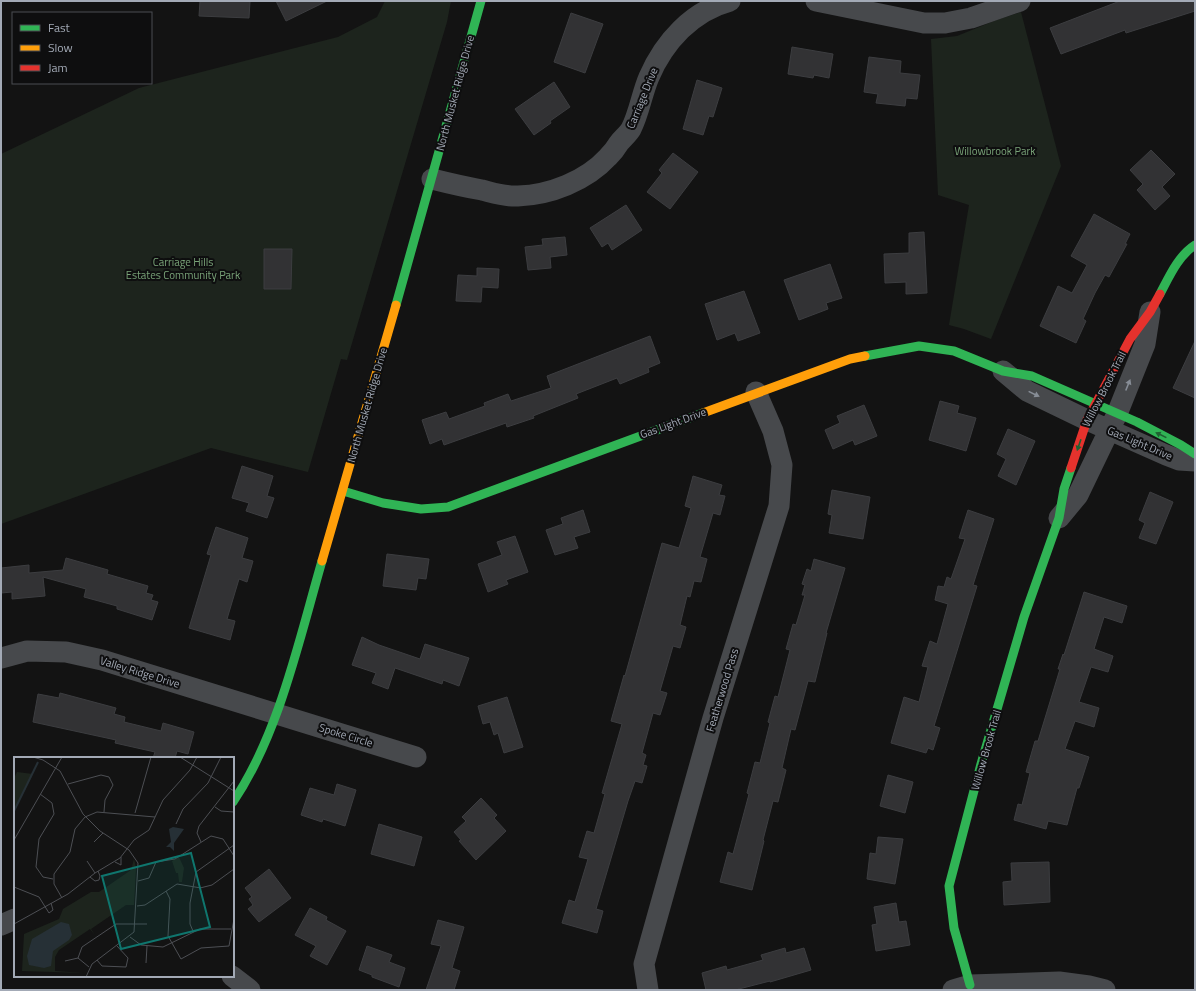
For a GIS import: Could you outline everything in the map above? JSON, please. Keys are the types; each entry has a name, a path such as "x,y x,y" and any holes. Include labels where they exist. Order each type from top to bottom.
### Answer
{"street":[{"name":"North Musket Ridge Drive","path":"234,801 240,793 255,764 276,713 288,677 343,491 481,1"},
{"name":"Carriage Drive","path":"432,179 501,195 518,196 544,193 572,183 587,175 608,158 631,128 649,77 661,52 686,24 707,10 721,3 730,1"},
{"path":"816,1 924,23 945,23 971,18 1020,1"},
{"name":"Willow Brook Trail","path":"962,987 949,886 981,764 1024,617 1059,518 1064,489 1091,412 1130,339 1150,312 1175,267 1189,249 1195,244"},
{"name":"Willow Brook Trail","path":"1059,518 1078,495 1114,422 1145,344 1150,312"},
{"name":"Gas Light Drive","path":"343,491 383,503 421,509 448,507 850,358 919,346 954,351 1003,371 1027,391 1091,412 1114,422 1182,445 1195,454"},
{"name":"Featherwood Pass","path":"648,990 644,964 713,718 779,506 782,465 773,431 756,392"},
{"name":"Gas Light Drive","path":"1114,422 1166,455 1179,460 1195,461"},
{"name":"Valley Ridge Drive","path":"1,658 27,651 66,652 102,660 276,713"},
{"name":"Spoke Circle","path":"276,713 416,756"},
{"path":"1,924 14,919"},
{"path":"233,977 250,990"},
{"path":"962,987 1059,982 1105,990"}],"green space":[{"name":"Carriage Hills Estates Community Park","path":"385,1 451,1 447,22 347,360 341,359 308,472 211,448 1,524 1,154 139,88 338,37 377,17"},
{"name":"Willowbrook Park","path":"1021,12 1061,166 991,339 949,325 969,205 938,195 931,39 957,36"}],"building":[{"path":"200,1 250,1 249,18 199,16"},
{"path":"276,1 327,1 286,21"},
{"path":"1120,1 1195,1 1195,11 1126,33 1125,30 1061,54 1050,28"},
{"path":"571,13 603,24 585,73 554,62"},
{"path":"792,47 833,54 829,78 814,75 813,78 788,74"},
{"path":"869,57 901,61 900,73 920,75 917,99 906,98 905,106 876,103 878,94 864,92"},
{"path":"697,80 722,88 713,117 709,116 703,135 683,129"},
{"path":"554,82 570,107 550,121 551,123 534,135 515,109"},
{"path":"1151,150 1175,174 1162,187 1170,196 1155,210 1137,190 1143,184 1130,170"},
{"path":"673,153 698,172 670,209 647,192 662,173 659,170"},
{"path":"626,205 642,230 612,250 608,243 602,247 590,228"},
{"path":"1094,214 1130,234 1125,244 1127,244 1109,277 1105,275 1095,293 1083,319 1086,321 1076,343 1040,326 1058,286 1072,293 1087,265 1071,256"},
{"path":"924,232 927,293 906,294 906,282 885,283 884,254 909,253 909,233"},
{"path":"565,237 567,255 550,257 551,268 528,270 525,247 543,245 542,239"},
{"path":"264,249 292,249 291,289 264,289"},
{"path":"830,264 842,298 826,303 828,309 799,320 784,280"},
{"path":"477,268 499,269 498,288 482,287 481,302 456,301 458,275 477,276"},
{"path":"744,291 760,333 738,341 735,333 717,340 705,304"},
{"path":"650,336 660,363 648,368 649,372 620,384 617,378 576,394 578,398 533,416 534,418 507,427 506,423 444,445 442,439 430,444 422,420 446,412 449,419 485,406 484,403 508,394 511,401 551,388 547,376"},
{"path":"1195,341 1195,398 1173,388"},
{"path":"940,401 959,406 957,413 976,418 966,451 929,440"},
{"path":"864,405 877,436 855,445 853,440 833,449 825,430 840,423 837,416"},
{"path":"1008,429 1035,441 1016,485 998,476 1006,459 997,454"},
{"path":"242,466 273,476 267,496 274,498 267,518 246,511 249,503 232,498"},
{"path":"693,476 722,485 719,495 725,496 720,515 713,513 700,557 707,559 701,582 694,581 690,597 687,596 680,625 686,627 680,648 673,646 660,691 667,693 660,715 653,713 642,753 646,755 643,765 647,766 642,783 635,781 596,909 603,911 597,933 562,923 569,900 575,902 588,859 579,857 587,831 594,833 605,794 602,793 622,724 611,721 662,543 679,548 691,508 685,506"},
{"path":"832,490 870,497 863,539 829,533 832,515 828,514"},
{"path":"1150,492 1173,502 1156,544 1139,538 1145,523 1139,520"},
{"path":"583,510 590,532 574,537 578,548 555,555 546,530 563,524 561,518"},
{"path":"968,510 994,519 973,585 977,586 934,726 940,728 933,750 928,748 926,753 891,743 904,697 919,702 928,667 922,666 930,641 937,644 948,604 935,600 938,586 944,587 947,577 951,579 965,539 959,538"},
{"path":"216,527 248,538 242,558 253,561 247,582 239,579 227,619 235,621 230,640 189,628 211,555 207,554"},
{"path":"515,536 528,572 506,580 508,584 488,592 478,564 502,555 497,542"},
{"path":"387,554 429,559 426,579 418,578 416,590 383,586"},
{"path":"66,558 108,570 107,574 148,586 146,593 153,595 151,600 158,602 152,620 117,609 117,606 84,597 86,589 43,577 45,596 12,599 12,592 1,593 1,568 29,565 29,573 63,570"},
{"path":"814,559 845,568 826,633 815,682 808,681 795,730 791,729 782,768 786,770 778,802 773,801 752,890 720,882 728,852 733,854 749,794 747,793 755,762 760,763 770,723 768,722 775,696 778,697 790,650 786,649 793,624 796,625 805,595 802,595 805,585 802,584 807,569 811,571"},
{"path":"1084,592 1127,606 1122,623 1104,617 1094,649 1113,656 1108,672 1091,667 1079,702 1099,708 1094,727 1075,721 1065,749 1089,757 1079,788 1077,788 1067,825 1048,821 1046,829 1014,820 1018,804 1022,805 1030,773 1026,772 1035,741 1038,741 1060,669 1058,669 1063,654 1064,655"},
{"path":"362,637 379,645 420,659 425,644 469,658 459,686 443,680 442,684 395,668 388,689 372,683 376,673 352,665"},
{"path":"60,693 116,708 114,714 125,717 124,722 161,731 163,723 194,732 188,754 177,751 175,757 153,757 155,752 115,743 116,740 33,722 38,694 59,698"},
{"path":"507,697 523,747 504,753 498,733 494,735 490,722 483,724 478,706"},
{"path":"888,775 913,782 905,813 880,806"},
{"path":"337,784 356,790 345,826 323,819 322,822 301,815 310,788 334,795"},
{"path":"481,798 497,815 494,818 506,831 476,860 459,841 461,840 454,832 466,821 462,817"},
{"path":"379,824 422,837 414,866 371,854"},
{"path":"878,837 903,839 895,884 867,879 870,853 876,854"},
{"path":"1049,862 1050,902 1004,905 1003,882 1012,881 1011,863"},
{"path":"269,869 291,898 259,922 248,909 253,905 249,899 252,897 245,888"},
{"path":"896,903 899,922 906,921 910,945 876,951 872,925 877,924 874,907"},
{"path":"310,908 327,917 326,920 346,931 327,965 310,956 316,946 295,935"},
{"path":"438,920 464,927 452,968 460,971 454,990 426,990 441,946 431,944"},
{"path":"367,946 392,955 389,962 405,968 399,987 372,977 372,975 359,970"},
{"path":"785,948 786,953 804,948 811,970 735,990 706,990 702,973 726,966 727,970 763,960 761,955"}],"traffic: fast":[{"path":"396,305 481,1"},
{"path":"1160,294 1179,261 1195,245"},
{"path":"865,356 919,346 954,351 1003,371 1032,376 1137,422 1195,454"},
{"path":"343,491 383,503 421,509 448,507 703,413"},
{"path":"970,985 954,928 949,886 981,764 1024,617 1059,518 1064,489 1071,468"},
{"path":"234,800 263,747 275,717 296,654 322,561"}],"traffic: slow":[{"path":"322,561 396,305"},
{"path":"703,413 850,359 865,356"}],"traffic: jam":[{"path":"1071,468 1087,420 1130,339 1150,312 1160,294"}]}
